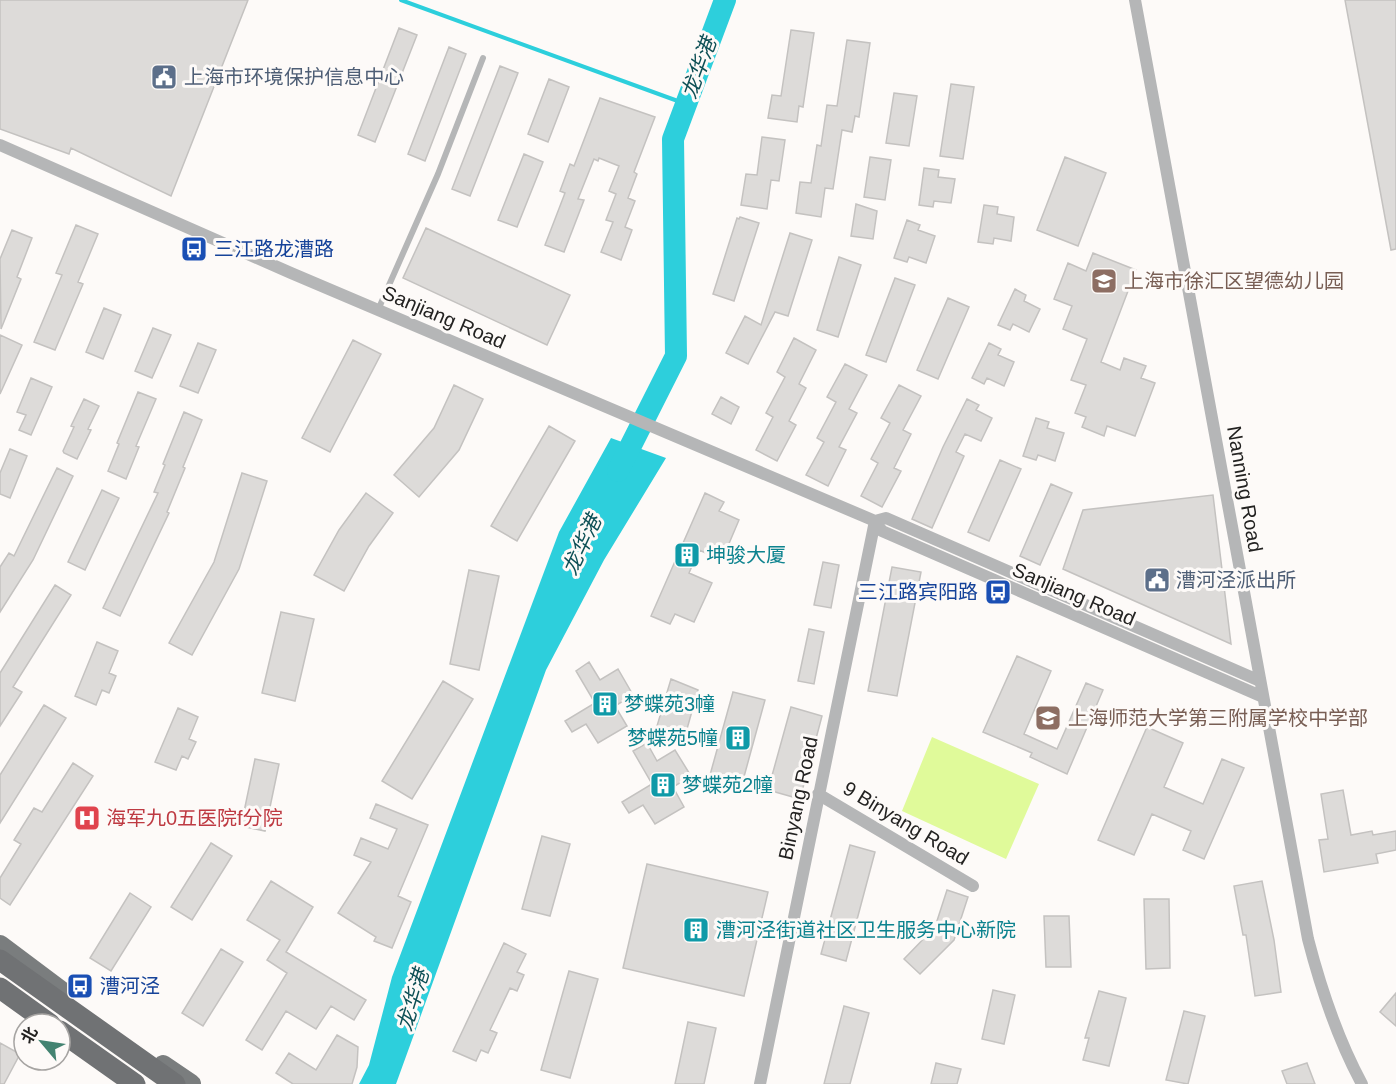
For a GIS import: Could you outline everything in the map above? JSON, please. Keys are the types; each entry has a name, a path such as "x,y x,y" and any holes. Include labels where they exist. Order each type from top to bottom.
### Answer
{"highway":[{"path":"0,960 175,1084"},
{"path":"0,988 33,1012"},
{"path":"72,1039 135,1084"}],"main road":[{"path":"0,945 190,1084"},
{"path":"0,999 18,1012"},
{"path":"72,1049 121,1084"}],"street":[{"name":"Nanning Road","path":"1135,0 1308,939 1320,984 1337,1032 1362,1084"},
{"name":"Sanjiang Road","path":"0,145 378,310 875,521 882,531 1263,697"},
{"name":"Sanjiang Road","path":"875,521 886,518 1260,681"},
{"name":"Binyang Road","path":"760,1084 875,521"},
{"name":"9 Binyang Road","path":"818,794 973,886"}],"lane":[{"path":"378,310 438,174 483,58"}],"green space":[{"path":"932,737 1039,784 1006,859 902,811"}],"water":[{"path":"611,438 666,458 604,560 546,670 396,1084 359,1084 369,1065 392,977 559,532"}],"building":[{"path":"0,0 248,0 171,196 71,148 69,154 0,129"},
{"path":"1345,0 1396,0 1396,249 1391,250"},
{"path":"399,28 417,35 375,142 358,135"},
{"path":"791,30 814,33 803,107 799,106 797,122 768,118 772,95 781,96"},
{"path":"847,40 870,43 859,117 855,116 852,132 842,130 833,189 825,188 821,217 796,213 800,182 811,183 817,145 821,146 827,105 837,106"},
{"path":"449,47 466,54 425,161 408,154"},
{"path":"500,66 518,73 470,196 452,189"},
{"path":"549,79 569,87 548,142 528,134"},
{"path":"951,84 974,87 963,159 940,156"},
{"path":"894,93 917,96 909,146 886,143"},
{"path":"600,98 655,117 634,172 637,174 628,198 635,201 625,227 632,230 621,260 601,252 613,222 606,220 616,194 609,191 619,166 599,158 598,161 594,159 578,199 584,200 564,252 545,245 565,193 560,191 570,164 574,166"},
{"path":"762,137 785,140 779,181 771,180 767,209 741,205 746,174 757,175"},
{"path":"524,154 543,162 517,227 498,220"},
{"path":"870,157 891,160 885,200 864,197"},
{"path":"1065,157 1106,173 1078,246 1037,230"},
{"path":"924,168 939,170 938,177 955,179 951,203 934,201 933,207 919,205"},
{"path":"856,204 877,211 873,239 851,236"},
{"path":"984,205 998,207 997,214 1014,217 1011,241 994,238 993,244 978,242"},
{"path":"737,218 759,223 734,301 713,294"},
{"path":"907,220 920,225 918,230 935,236 926,263 909,257 907,262 894,258"},
{"path":"76,225 98,234 78,282 83,284 55,350 34,342 62,275 56,273"},
{"path":"426,228 570,295 547,345 403,278"},
{"path":"12,230 32,238 17,277 21,279 1,329 0,259"},
{"path":"790,233 812,240 788,316 775,312 748,364 726,353 745,316 761,325"},
{"path":"1093,253 1136,270 1101,362 1120,370 1124,358 1146,366 1141,378 1155,383 1135,436 1107,426 1104,436 1082,427 1086,417 1075,413 1086,385 1071,380 1087,339 1063,329 1072,306 1054,299 1068,263 1086,271"},
{"path":"839,257 861,265 838,337 817,330"},
{"path":"895,278 915,285 886,362 866,355"},
{"path":"1015,289 1026,295 1024,301 1040,309 1029,332 1013,324 1010,330 998,325"},
{"path":"948,298 969,307 938,379 917,370"},
{"path":"104,308 121,315 103,359 86,352"},
{"path":"153,328 171,335 152,378 135,371"},
{"path":"0,335 22,345 0,394"},
{"path":"794,338 816,350 799,384 806,388 789,421 796,425 777,461 756,450 773,417 766,413 785,377 777,372"},
{"path":"353,340 381,354 330,452 302,438"},
{"path":"198,343 216,350 198,393 180,386"},
{"path":"989,343 1001,349 998,355 1014,362 1004,386 987,378 984,384 972,378"},
{"path":"845,364 867,375 849,409 857,413 839,447 846,450 828,486 806,475 824,442 817,438 836,402 827,397"},
{"path":"31,378 52,387 31,435 19,430 26,415 17,412"},
{"path":"454,385 483,399 459,450 419,497 394,475 434,428"},
{"path":"899,385 921,396 903,430 911,434 894,468 901,471 882,507 861,496 878,463 871,459 890,423 881,418"},
{"path":"138,392 156,399 136,446 139,447 126,479 108,471"},
{"path":"721,397 739,407 731,424 712,414"},
{"path":"84,399 99,406 88,429 91,430 77,459 63,451 74,427 71,426"},
{"path":"967,399 979,405 976,410 992,418 981,441 965,434 956,452 964,456 932,528 912,519 943,447"},
{"path":"184,412 202,420 167,512 169,513 120,616 103,608 158,493 154,492"},
{"path":"1036,418 1049,422 1047,428 1064,433 1055,461 1038,455 1036,460 1023,456"},
{"path":"549,426 575,441 517,541 491,526"},
{"path":"10,449 27,456 10,498 0,494 0,473"},
{"path":"1000,460 1021,469 989,541 968,532"},
{"path":"57,468 73,476 33,560 0,612 0,567 9,553 14,556"},
{"path":"242,473 267,481 239,569 192,655 169,643 214,562"},
{"path":"1051,484 1072,493 1040,565 1020,556"},
{"path":"102,490 119,498 85,570 68,562"},
{"path":"366,493 393,513 369,546 344,591 314,575 339,530"},
{"name":"坤骏大厦","path":"705,493 724,502 719,511 739,520 722,560 699,550 689,573 712,583 694,622 675,614 670,624 651,616"},
{"name":"漕河泾派出所","path":"1213,495 1231,644 1063,569 1083,510"},
{"path":"823,562 839,565 831,608 814,605"},
{"path":"892,567 921,572 897,696 868,691"},
{"path":"469,570 499,576 479,670 450,664"},
{"path":"55,585 71,595 13,687 22,692 0,726 0,673"},
{"path":"281,612 314,619 295,701 262,693"},
{"path":"809,629 824,632 814,684 798,681"},
{"path":"97,642 118,651 109,673 116,676 109,693 102,690 96,705 75,696"},
{"path":"1017,656 1051,671 1024,734 1057,749 1086,683 1103,690 1067,774 1030,757 1032,753 983,732"},
{"name":"梦蝶苑3幢","path":"589,662 600,680 618,669 633,695 615,706 627,726 598,743 586,724 572,732 565,721 595,703 576,671"},
{"path":"671,679 698,690 685,736 657,726"},
{"path":"443,681 473,699 412,799 382,781"},
{"name":"梦蝶苑5幢","path":"733,692 765,700 742,784 710,775"},
{"path":"44,705 66,718 0,823 0,775"},
{"path":"791,707 822,716 800,799 768,790"},
{"path":"178,708 198,717 189,739 196,742 188,759 182,756 176,770 155,762"},
{"path":"1147,727 1183,743 1164,787 1203,804 1222,759 1244,768 1204,859 1183,850 1191,831 1152,814 1134,855 1098,840"},
{"name":"梦蝶苑2幢","path":"647,743 657,761 675,750 691,776 673,787 684,807 655,824 643,805 629,813 622,802 652,784 633,751"},
{"path":"255,759 279,764 265,831 241,826"},
{"path":"73,763 93,776 10,905 0,898 0,878 21,844 14,840 34,808 42,812"},
{"path":"1343,790 1351,835 1372,831 1373,835 1396,831 1396,850 1376,854 1378,863 1324,872 1319,840 1328,839 1321,794"},
{"path":"376,804 428,825 398,896 411,902 392,948 374,941 376,937 338,913 371,862 354,855 361,838 388,849 397,829 370,818"},
{"path":"542,836 570,844 550,916 522,909"},
{"path":"211,843 232,856 192,920 171,907"},
{"path":"850,845 875,852 846,961 821,954"},
{"name":"漕河泾街道社区卫生服务中心新院","path":"647,864 768,892 744,996 623,968"},
{"path":"271,881 313,907 286,952 366,1000 354,1020 331,1006 316,1029 286,1011 262,1050 246,1040 287,973 267,960 280,940 247,920"},
{"path":"1262,881 1274,940 1281,992 1255,996 1246,935 1243,935 1234,886"},
{"path":"947,890 968,897 954,940 920,974 904,959 935,927"},
{"path":"130,893 151,907 111,971 90,958"},
{"path":"1144,899 1169,899 1170,968 1146,969"},
{"path":"1044,916 1069,916 1071,967 1046,967"},
{"path":"504,943 526,954 517,972 524,975 517,991 510,988 490,1030 497,1033 488,1053 481,1050 476,1061 453,1051"},
{"path":"221,949 243,962 203,1026 182,1013"},
{"path":"569,971 598,979 570,1078 541,1070"},
{"path":"993,990 1015,995 1004,1044 982,1039"},
{"path":"1099,991 1126,998 1109,1066 1083,1060 1089,1038 1085,1038"},
{"path":"1396,993 1396,1026 1380,1012"},
{"path":"844,1006 869,1013 850,1084 824,1084"},
{"path":"1184,1011 1205,1016 1188,1084 1166,1080"},
{"path":"688,1022 716,1028 704,1084 675,1084"},
{"path":"337,1035 358,1047 357,1067 352,1084 293,1084 276,1073 289,1053 316,1070"},
{"path":"0,1043 12,1050 12,1069 4,1084 0,1084"},
{"path":"936,1063 961,1069 957,1084 931,1084"},
{"path":"1307,1063 1315,1084 1287,1084 1282,1071"}],"waterway":[{"path":"401,0 686,104"},
{"name":"龙华港","path":"618,471 676,356 673,139 725,0"}],"place":[{"name":"上海市环境保护信息中心","path":"164,77"},
{"name":"三江路龙漕路","path":"194,249"},
{"name":"上海市徐汇区望德幼儿园","path":"1104,281"},
{"name":"坤骏大厦","path":"687,555"},
{"name":"漕河泾派出所","path":"1157,580"},
{"name":"三江路宾阳路","path":"998,592"},
{"name":"梦蝶苑3幢","path":"605,704"},
{"name":"上海师范大学第三附属学校中学部","path":"1048,718"},
{"name":"梦蝶苑5幢","path":"738,738"},
{"name":"梦蝶苑2幢","path":"663,785"},
{"name":"海军九0五医院f分院","path":"87,818"},
{"name":"漕河泾街道社区卫生服务中心新院","path":"696,930"},
{"name":"漕河泾","path":"80,986"}]}
